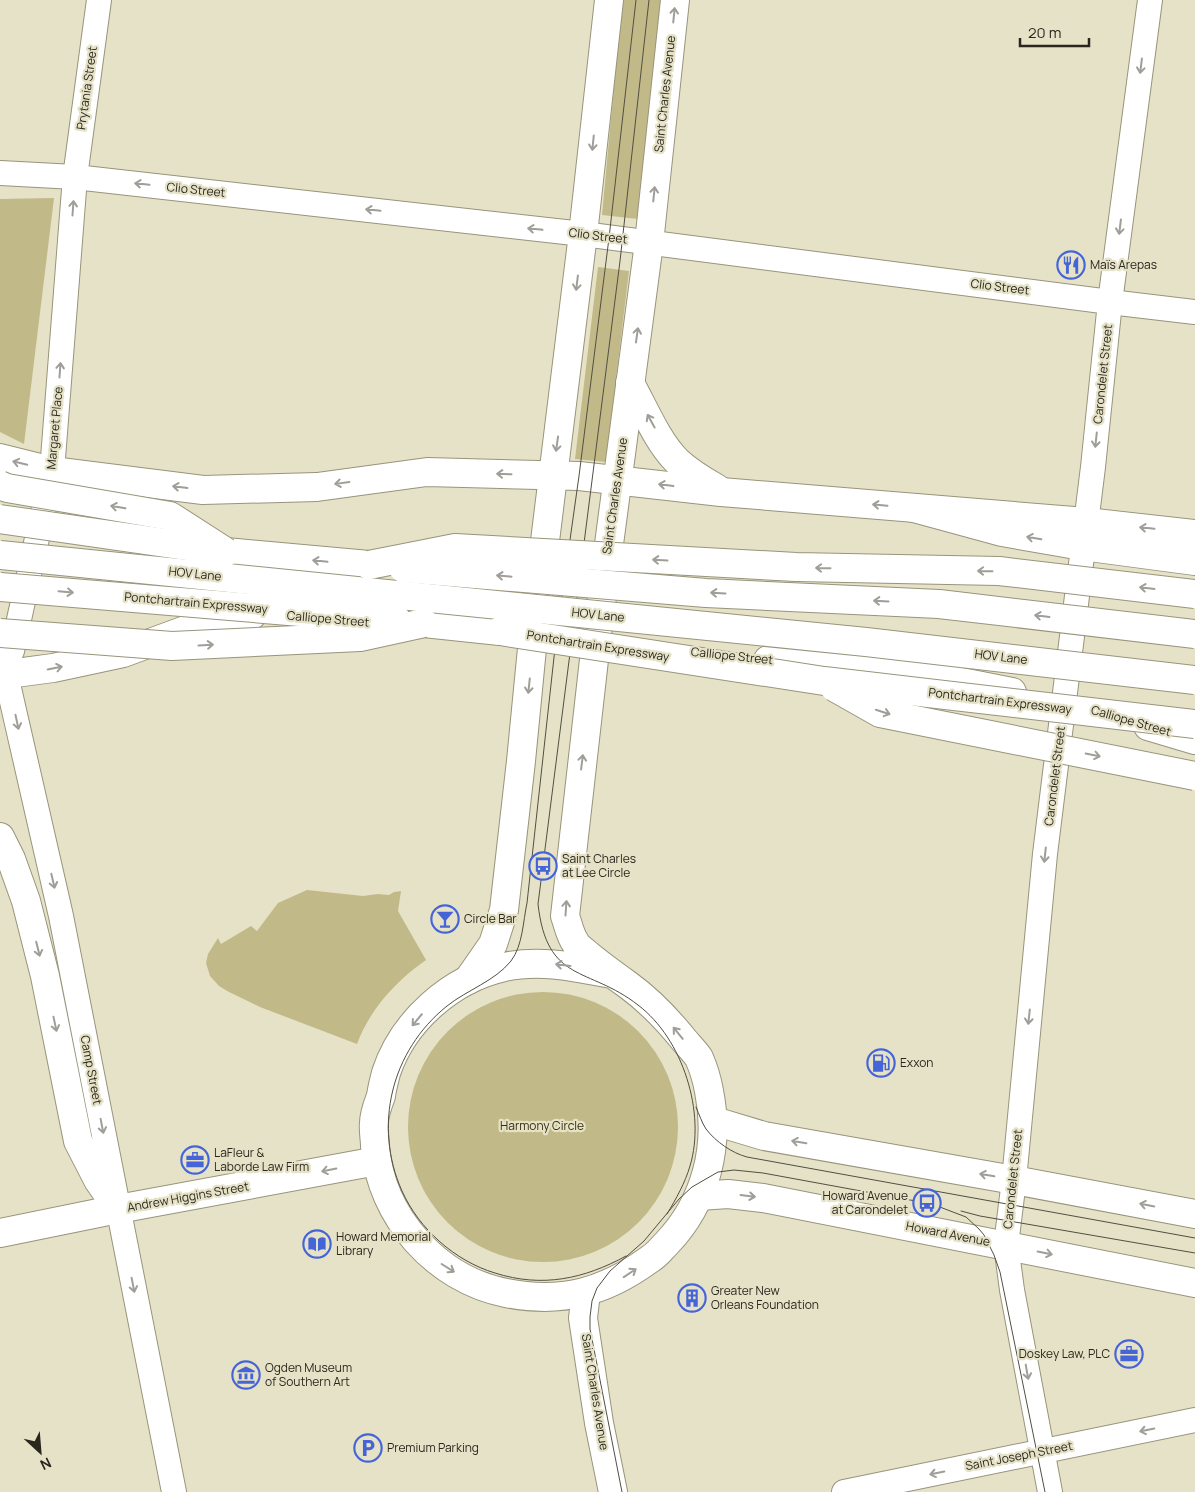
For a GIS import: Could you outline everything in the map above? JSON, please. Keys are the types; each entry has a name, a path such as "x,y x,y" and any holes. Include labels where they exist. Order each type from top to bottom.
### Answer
{"main road":[{"name":"Saint Charles Avenue","path":"468,980 492,944 504,910 533,638 583,234 609,0"},
{"name":"Saint Charles Avenue","path":"611,974 564,964 534,964 505,967 468,980 449,991 425,1011 406,1034 386,1072 374,1122 377,1161 385,1191 399,1218 417,1243 440,1263 466,1279 495,1290 525,1297 555,1297 586,1292 622,1278 654,1257 680,1229 699,1196 706,1178 712,1148 714,1121 709,1088 698,1057 654,1005 611,974 575,944 565,916 596,642 649,243 675,0"},
{"path":"630,383 660,438 676,460 693,475 721,492"},
{"path":"0,458 52,471 203,490 317,487 428,472 579,476 721,492 914,508 1002,532 1195,534"},
{"path":"0,485 7,488 170,516 226,552"},
{"path":"0,519 226,552 706,593 939,604 1195,634"},
{"path":"1084,534 1195,561"},
{"path":"369,565 455,548 796,567 999,571 1195,594"},
{"name":"HOV Lane","path":"0,555 866,642 1195,680"},
{"name":"Pontchartrain Expressway","path":"0,587 500,631 824,681 1195,724"},
{"name":"Calliope Street","path":"2,666 53,668 123,653 221,617 275,614 596,642 946,679 1065,701 1195,740"},
{"path":"0,633 172,646 360,637 424,623"},
{"path":"824,681 880,713 1195,776"},
{"path":"0,837 11,858 26,901 45,976 78,1141 98,1180 118,1209"},
{"path":"714,1121 764,1136 1195,1214"},
{"name":"Andrew Higgins Street","path":"0,1233 377,1161"},
{"name":"Howard Avenue","path":"699,1196 728,1194 763,1198 1195,1283"},
{"name":"Saint Charles Avenue","path":"586,1292 583,1318 599,1423 613,1492"}],"street":[{"name":"Prytania Street","path":"75,177 99,0"},
{"name":"Carondelet Street","path":"1050,1492 1012,1290 1006,1245 1014,1180 1045,854 1065,701 1110,302 1150,0"},
{"name":"Clio Street","path":"0,173 75,177 583,234 1195,312"},
{"name":"Margaret Place","path":"2,666 52,471 75,177"},
{"name":"Camp Street","path":"2,666 61,916 174,1492"},
{"name":"Saint Joseph Street","path":"844,1492 1195,1420"}],"green space":[{"path":"622,0 663,0 638,219 602,215"},
{"path":"54,198 24,444 0,432 0,199"},
{"path":"598,267 629,271 606,462 575,459"},
{"path":"307,890 363,896 389,895 401,891 398,911 426,960 404,977 385,997 369,1019 357,1044 260,1007 219,986 210,976 206,963 208,954 218,938 221,944 251,926 257,931 278,903"},
{"name":"Harmony Circle","path":"543,992 569,995 595,1002 618,1015 638,1032 655,1052 668,1075 675,1101 678,1127 675,1153 668,1179 655,1202 638,1222 618,1239 595,1252 569,1259 543,1262 517,1259 491,1252 468,1239 448,1222 431,1202 418,1179 411,1153 408,1127 411,1101 418,1075 431,1052 448,1032 468,1015 491,1002 517,995"}],"tram line":[{"path":"626,1256 594,1270 562,1279 529,1280 512,1278 480,1268 452,1252 418,1218 402,1191 393,1166 389,1141 389,1116 393,1091 401,1067 412,1045 428,1024 447,1006 489,980 511,961 518,948 522,933 527,903 556,639 609,238 636,0"},
{"path":"649,0 620,261 538,904 543,930 550,948 560,961 573,970 620,993 638,1005 654,1020 667,1037 687,1078 695,1123 694,1145 686,1179 667,1214"},
{"path":"696,1107 705,1127 719,1143 747,1157 1195,1238"},
{"path":"622,1492 590,1329 592,1301 597,1288 610,1271 644,1241 679,1199 692,1187 718,1172 734,1170 763,1173 932,1204 966,1217 979,1229 994,1255 1000,1272 1045,1492"},
{"path":"961,1211 980,1216 1195,1253"}],"place":[{"name":"Maïs Arepas","path":"1071,265"},
{"name":"Saint Charles at Lee Circle","path":"543,866"},
{"name":"Circle Bar","path":"445,919"},
{"name":"Exxon","path":"881,1063"},
{"name":"LaFleur & Laborde Law Firm","path":"195,1160"},
{"name":"Howard Avenue at Carondelet","path":"927,1203"},
{"name":"Howard Memorial Library","path":"317,1244"},
{"name":"Greater New Orleans Foundation","path":"692,1298"},
{"name":"Doskey Law, PLC","path":"1129,1354"},
{"name":"Ogden Museum of Southern Art","path":"246,1375"},
{"name":"Premium Parking","path":"368,1448"}]}
